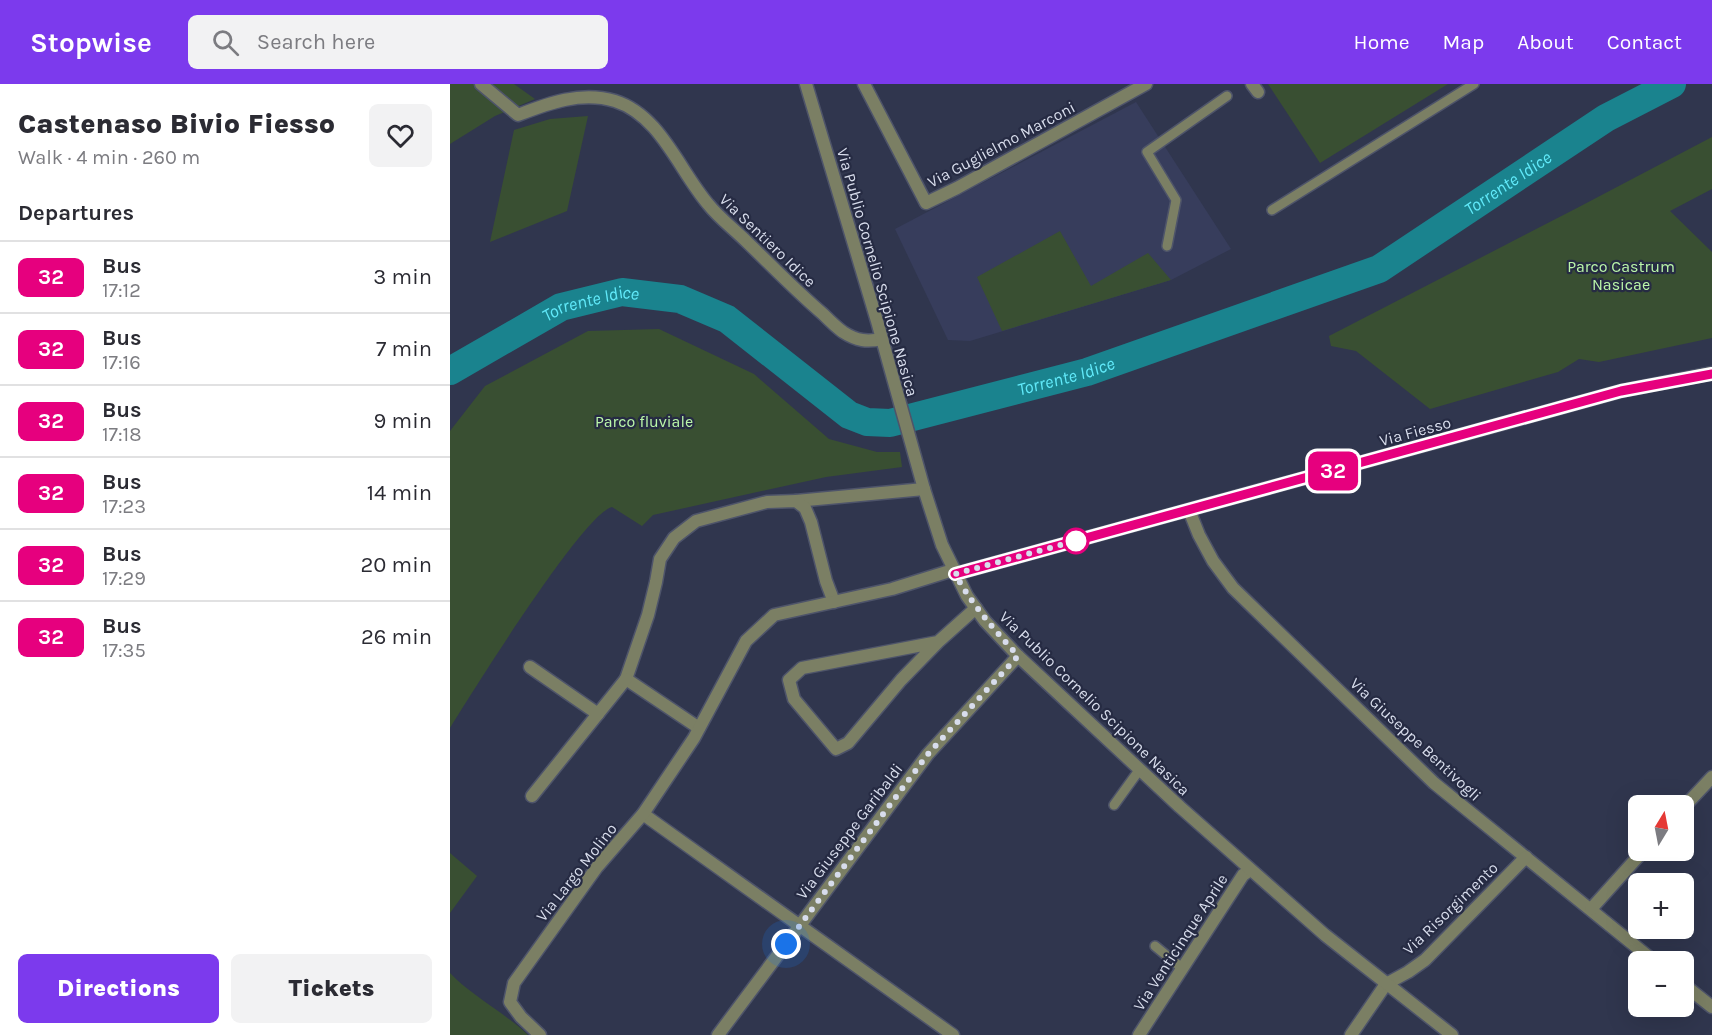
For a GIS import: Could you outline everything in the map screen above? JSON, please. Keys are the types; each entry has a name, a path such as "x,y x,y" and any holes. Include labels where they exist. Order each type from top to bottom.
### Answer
{"street":[{"name":"Via Sentiero Idice","path":"481,84 518,115 543,105 577,97 595,97 628,107 656,129 708,205 748,242 795,291 844,333 866,342 882,339"},
{"name":"Via Publio Cornelio Scipione Nasica","path":"806,84 942,545 954,572 976,608 1018,656 1250,870 1325,935 1452,1035"},
{"name":"Via Guglielmo Marconi","path":"864,84 926,203 1146,84"},
{"name":"Via Fiesso","path":"954,572 1190,510 1621,391 1712,374"},
{"path":"532,796 626,679 648,615 660,559 674,538 696,521 767,502 796,501 923,486"},
{"path":"796,501 805,508 811,522 826,581 834,602"},
{"name":"Via Giuseppe Bentivogli","path":"1190,510 1199,535 1213,561 1233,588 1434,783 1642,951"},
{"name":"Via Largo Molino","path":"540,1035 520,1017 510,1002 514,983 597,867 643,814 699,728 746,641 774,615 892,589 954,572"},
{"path":"938,642 802,668 789,680 794,699 836,749 848,743 901,680 976,608"},
{"name":"Via Giuseppe Garibaldi","path":"718,1035 928,754 1018,656"},
{"path":"530,667 598,714"},
{"path":"626,679 699,728"},
{"path":"1694,796 1712,777"},
{"path":"643,814 953,1035"},
{"name":"Via Risorgimento","path":"1351,1035 1386,984 1425,960 1526,857"},
{"path":"1591,909 1634,861"},
{"name":"Via Venticinque Aprile","path":"1138,1035 1243,875 1250,870"},
{"path":"1694,993 1712,1007"}],"lane":[{"path":"1272,210 1474,84"},
{"path":"1167,246 1176,200 1147,152 1227,96"},
{"path":"1114,806 1140,769"},
{"path":"1155,946 1183,969"}],"shaded area":[{"path":"1136,102 1231,249 1171,280 970,341 948,340 895,229"}],"green space":[{"path":"450,84 514,84 535,99 495,116 450,144"},
{"path":"1268,84 1448,84 1320,163"},
{"path":"588,116 567,211 490,242 514,130 550,119"},
{"name":"Parco Castrum Nasicae","path":"1712,137 1712,189 1670,211 1712,252 1712,338 1599,362 1579,359 1558,372 1430,409 1356,351 1331,346 1329,336"},
{"path":"1060,231 1091,286 1148,253 1171,280 1002,331 977,277"},
{"name":"Parco fluviale","path":"659,329 754,374 829,439 877,452 900,452 902,467 826,477 653,515 642,526 612,507 598,517 554,571 450,728 450,431 485,386 588,331"},
{"path":"450,853 477,876 450,913"},
{"path":"450,973 469,990 528,1035 450,1035"}],"waterway":[{"name":"Torrente Idice","path":"450,371 561,307 622,292 680,299 727,319 849,415 867,422 890,423 1087,372 1379,269 1606,118 1672,84"}],"bus line":[{"name":"32","path":"955,574 1621,391 1712,374"}],"route":[{"path":"786,944 928,754 1018,656 986,621 967,596 955,574 1086,538 1076,541"}]}
